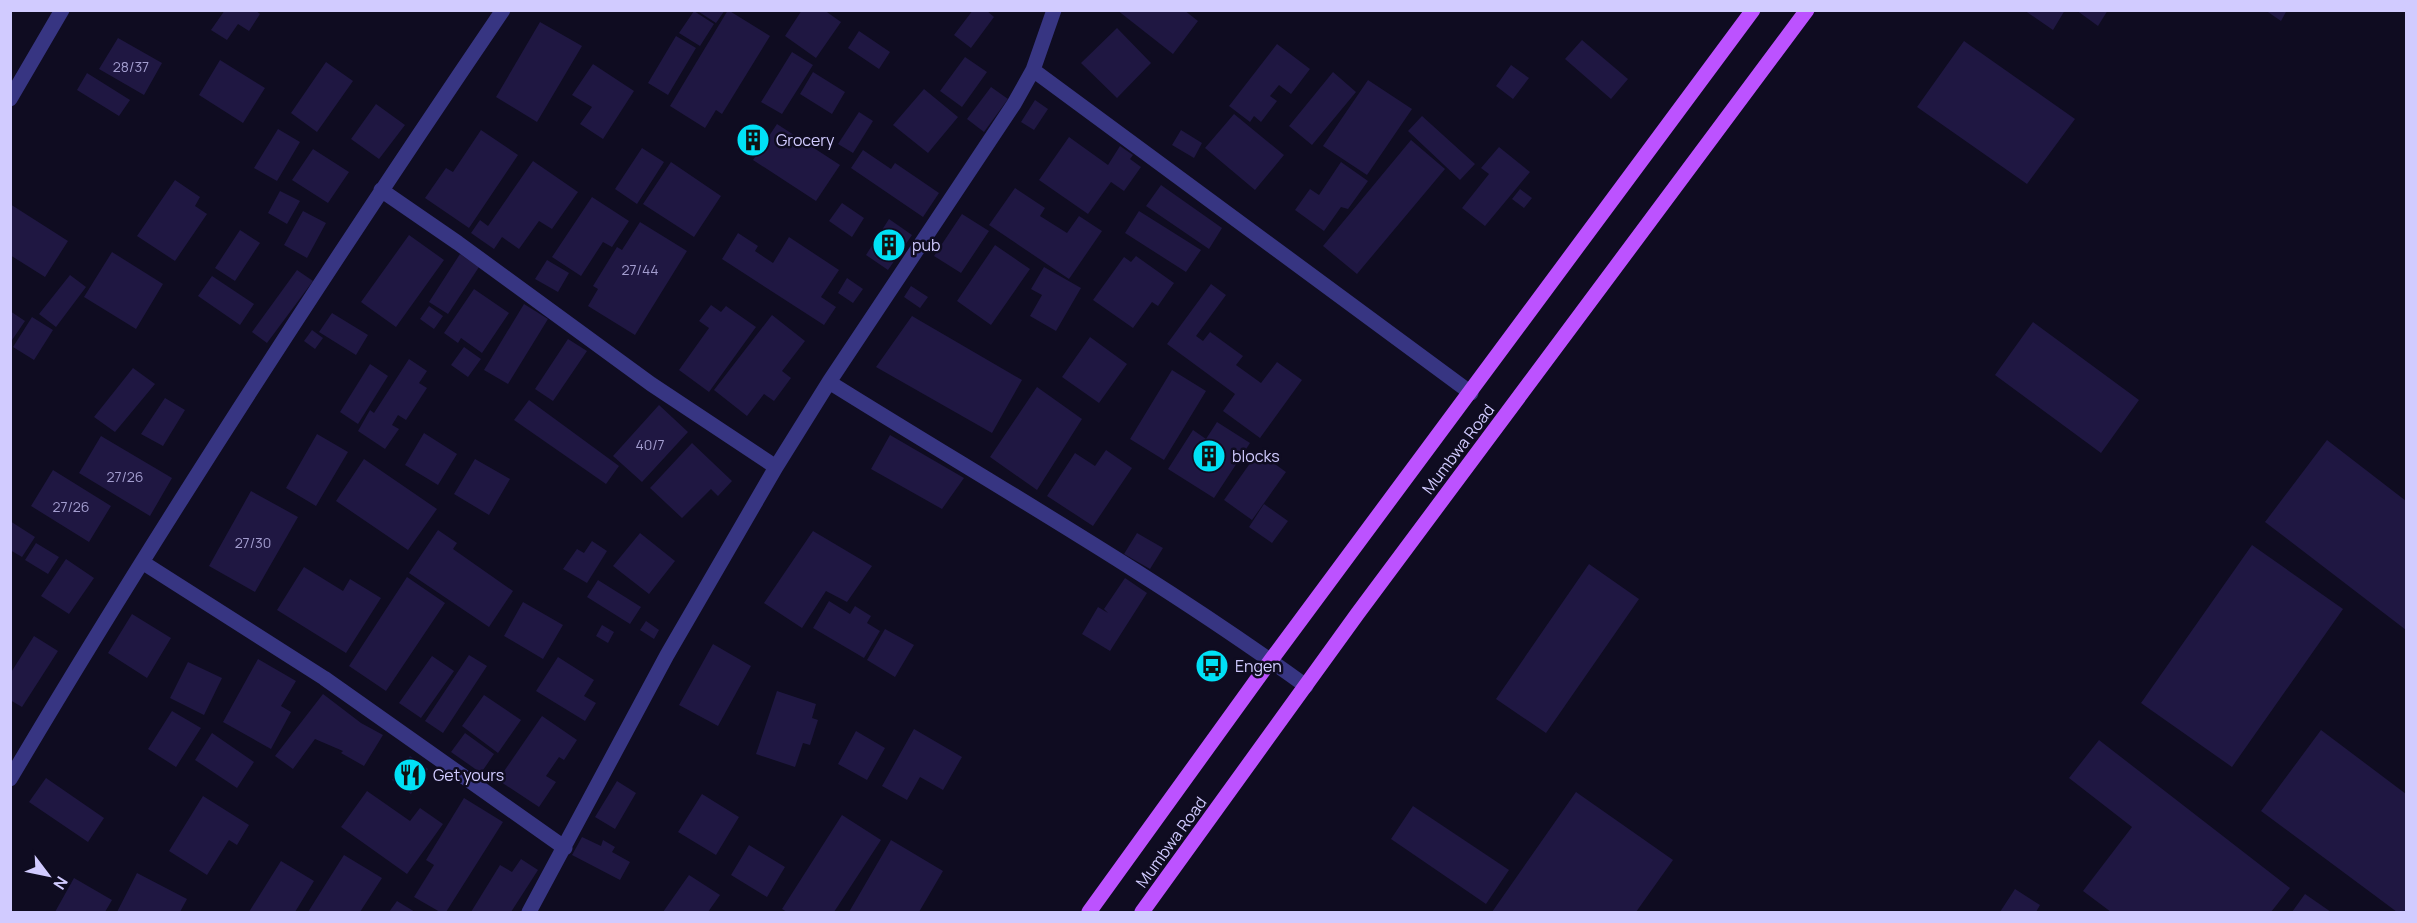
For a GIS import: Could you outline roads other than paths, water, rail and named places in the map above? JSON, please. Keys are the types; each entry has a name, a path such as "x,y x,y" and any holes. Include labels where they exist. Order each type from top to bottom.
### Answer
{"main road":[{"name":"Mumbwa Road","path":"1089,912 1271,660 1753,10"},
{"name":"Mumbwa Road","path":"1142,912 1306,686 1807,10"}],"street":[{"path":"10,99 62,10"},
{"path":"10,779 275,350 503,10"},
{"path":"529,912 667,655 776,467 1014,104 1033,70 1054,10"},
{"path":"1033,70 1471,393"},
{"path":"381,190 458,243 651,384 776,467"},
{"path":"830,382 1083,537 1271,660 1306,686"},
{"path":"142,562 324,678 565,848"}],"place":[{"name":"Grocery","path":"753,140"},
{"name":"pub","path":"889,245"},
{"name":"blocks","path":"1209,456"},
{"name":"Engen","path":"1212,666"},
{"name":"Get yours","path":"410,775"}]}
